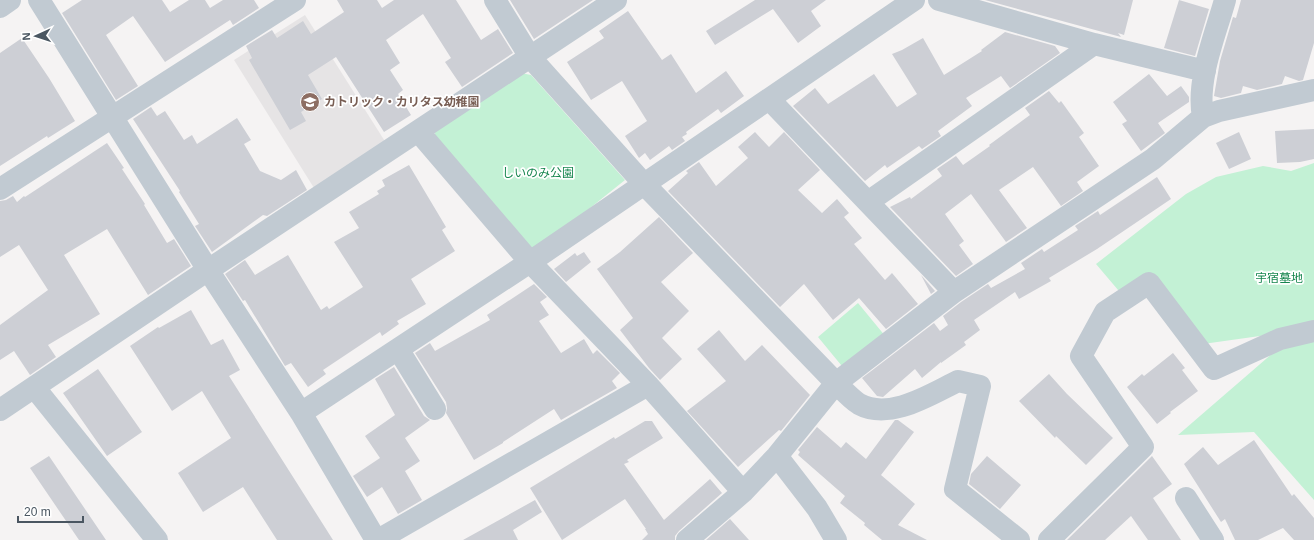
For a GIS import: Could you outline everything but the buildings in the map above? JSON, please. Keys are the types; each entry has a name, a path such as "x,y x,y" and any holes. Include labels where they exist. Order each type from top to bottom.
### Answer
{"street":[{"path":"0,6 10,0"},
{"path":"39,0 208,270 301,413 377,540 648,385"},
{"path":"0,189 295,0"},
{"path":"495,0 530,58 644,184 836,383 859,404 870,408 891,409 910,404 958,381 980,386 954,489 1019,540"},
{"path":"0,410 208,270 616,0"},
{"path":"301,413 530,262 914,0"},
{"path":"939,0 1094,44 1205,71"},
{"path":"1204,117 1201,106 1205,71 1225,0"},
{"path":"868,202 1094,44"},
{"path":"687,540 743,492 777,456 836,383 954,292 1154,159 1204,117 1219,111 1314,90"},
{"path":"769,100 954,292"},
{"path":"418,131 530,262 648,385 743,492"},
{"path":"1049,540 1143,446 1081,356 1105,312 1149,283 1214,369 1280,339 1314,332"},
{"path":"398,349 435,409"},
{"path":"34,387 157,540"},
{"path":"777,456 817,508 836,540"},
{"path":"1186,498 1213,540"}],"shaded area":[{"name":"カトリック・カリタス幼稚園","path":"305,15 386,143 314,188 234,60"}],"green space":[{"name":"しいのみ公園","path":"521,73 531,75 625,180 529,257 435,143 435,132"},
{"name":"宇宿墓地","path":"1314,163 1314,500 1254,432 1178,435 1274,352 1267,335 1203,344 1158,278 1124,297 1096,264 1186,194 1216,177 1263,166 1291,171"},
{"path":"858,303 886,337 846,371 818,337"}],"place":[{"name":"カトリック・カリタス幼稚園","path":"310,102"}]}
